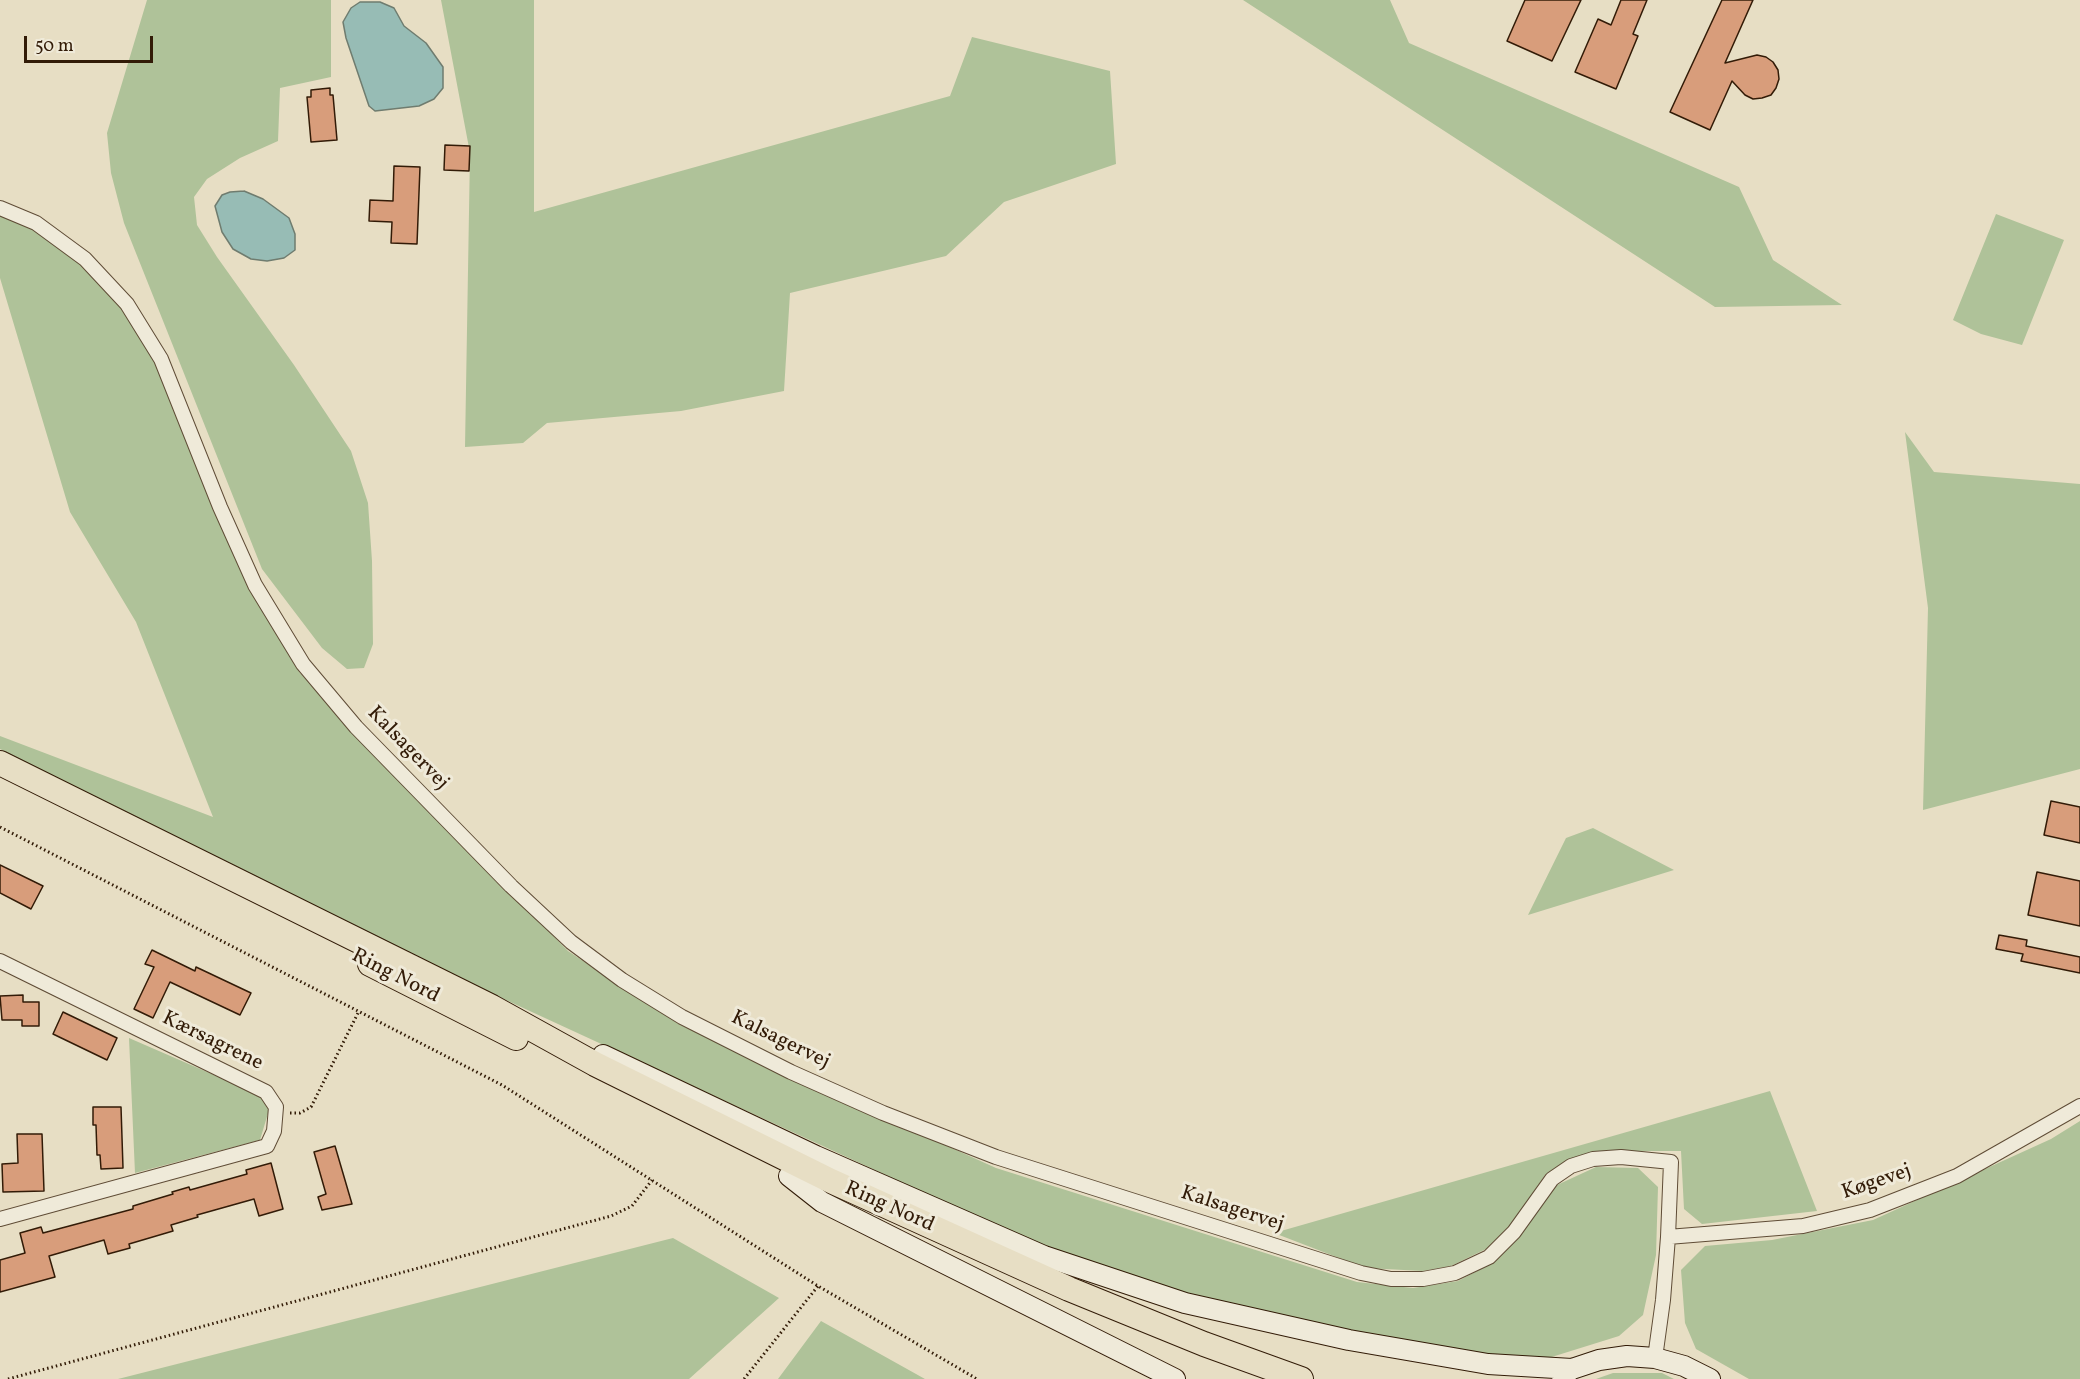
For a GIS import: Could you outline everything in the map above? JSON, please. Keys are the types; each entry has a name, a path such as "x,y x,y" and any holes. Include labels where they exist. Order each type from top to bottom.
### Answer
{"highway":[{"name":"Ring Nord","path":"0,763 492,1007 596,1064 831,1181 1069,1289 1204,1344 1300,1379"},
{"name":"Ring Nord","path":"0,780 789,1176 1064,1301 1262,1379"}],"main road":[{"path":"492,1007 569,1039 816,1156 1044,1256 1185,1303 1349,1340 1488,1364 1564,1374 1599,1360 1627,1356 1655,1358 1684,1366 1710,1379"},
{"path":"789,1176 822,1202 1175,1379"}],"street":[{"name":"Kalsagervej","path":"0,208 36,223 85,259 127,304 161,359 220,507 255,585 303,664 356,727 511,886 563,934 622,980 672,1011 801,1076 883,1113 996,1156 1361,1273 1391,1279 1423,1279 1455,1273 1489,1257 1514,1232 1552,1179 1571,1166 1593,1159 1620,1157 1671,1162 1663,1300 1655,1358"},
{"name":"Kærsagrene","path":"0,962 266,1092 276,1107 276,1113"},
{"name":"Køgevej","path":"1668,1237 1803,1226 1870,1210 1957,1176 2080,1106"},
{"path":"0,1219 267,1146 274,1131 276,1113"}],"path":[{"path":"0,827 502,1085 818,1286 977,1379"},
{"path":"276,1113 300,1113 311,1107 359,1011"},
{"path":"8,1379 611,1216 632,1206 652,1180"},
{"path":"744,1379 818,1286"}],"green space":[{"path":"147,0 331,0 331,77 280,88 278,141 240,158 207,179 194,197 197,225 351,451 368,503 372,561 373,644 364,668 347,669 322,648 262,569 124,223 111,173 107,133"},
{"path":"441,0 534,0 534,212 950,96 972,37 1110,71 1116,164 1004,202 946,256 790,293 784,391 681,411 547,423 523,443 465,447 470,153"},
{"path":"1243,0 1390,0 1409,43 1739,187 1773,260 1842,305 1715,307"},
{"path":"1996,214 2064,240 2022,345 1981,334 1953,320"},
{"path":"0,215 33,229 83,266 122,309 157,364 250,588 300,673 568,951 680,1025 996,1168 1357,1282 1413,1288 1458,1281 1494,1262 1557,1185 1596,1167 1638,1168 1658,1187 1656,1255 1643,1315 1619,1336 1542,1360 1489,1356 1344,1332 1185,1295 1042,1247 495,995 0,749 0,736 213,817 136,622 70,512 0,278"},
{"path":"1905,432 1934,472 2080,484 2080,769 1923,810 1928,608"},
{"path":"1593,828 1674,870 1528,915 1566,838"},
{"path":"129,1038 260,1095 269,1110 260,1140 135,1173"},
{"path":"1770,1091 1817,1211 1702,1224 1684,1209 1681,1151 1599,1151 1569,1159 1545,1175 1513,1222 1486,1249 1451,1266 1423,1271 1365,1268 1274,1233"},
{"path":"2080,1121 2080,1379 1749,1379 1696,1349 1685,1323 1681,1270 1705,1246 1772,1240 1873,1220 2051,1139"},
{"path":"673,1238 779,1298 689,1379 118,1379"},
{"path":"821,1321 925,1379 778,1379"},
{"path":"1613,1373 1662,1373 1674,1379 1596,1379"}],"water":[{"path":"360,2 380,2 394,8 404,26 426,43 443,67 443,88 434,99 419,106 375,111 369,106 346,38 343,22 351,8"},
{"path":"244,191 263,199 289,218 295,234 295,250 284,258 267,261 251,259 233,249 222,232 215,206 222,195"}],"building":[{"path":"1525,0 1581,0 1552,61 1507,41"},
{"path":"1621,0 1647,0 1633,34 1638,36 1616,89 1575,72 1598,19 1611,25"},
{"path":"1722,0 1753,0 1725,63 1757,55 1766,57 1778,70 1779,79 1771,95 1753,99 1745,95 1732,81 1710,130 1670,112"},
{"path":"330,88 330,95 333,95 337,140 311,142 307,97 311,97 311,90"},
{"path":"445,145 470,146 469,171 444,170"},
{"path":"394,166 420,167 417,244 391,243 392,222 369,221 370,200 393,201"},
{"path":"2051,801 2080,807 2080,843 2044,835"},
{"path":"0,865 43,886 31,909 0,893"},
{"path":"2037,872 2080,881 2080,926 2028,915"},
{"path":"1999,935 2027,940 2026,946 2080,957 2080,973 2021,961 2023,954 1996,949"},
{"path":"152,950 195,971 196,967 251,993 240,1015 170,982 153,1018 134,1009 154,967 145,964"},
{"path":"23,995 23,1002 39,1002 39,1026 22,1026 22,1020 2,1020 0,996"},
{"path":"63,1012 117,1038 107,1060 53,1034"},
{"path":"93,1107 121,1107 123,1168 101,1169 100,1155 97,1155 96,1125 93,1125"},
{"path":"17,1134 42,1134 44,1191 3,1192 2,1164 18,1163"},
{"path":"335,1146 352,1204 322,1210 318,1197 326,1194 314,1152"},
{"path":"271,1163 283,1209 259,1216 254,1199 171,1225 173,1231 129,1244 130,1248 108,1254 104,1240 49,1256 55,1277 0,1292 0,1260 25,1253 20,1233 41,1227 43,1233 133,1209 133,1206 173,1194 172,1192 189,1187 190,1190 247,1174 246,1170"}]}
